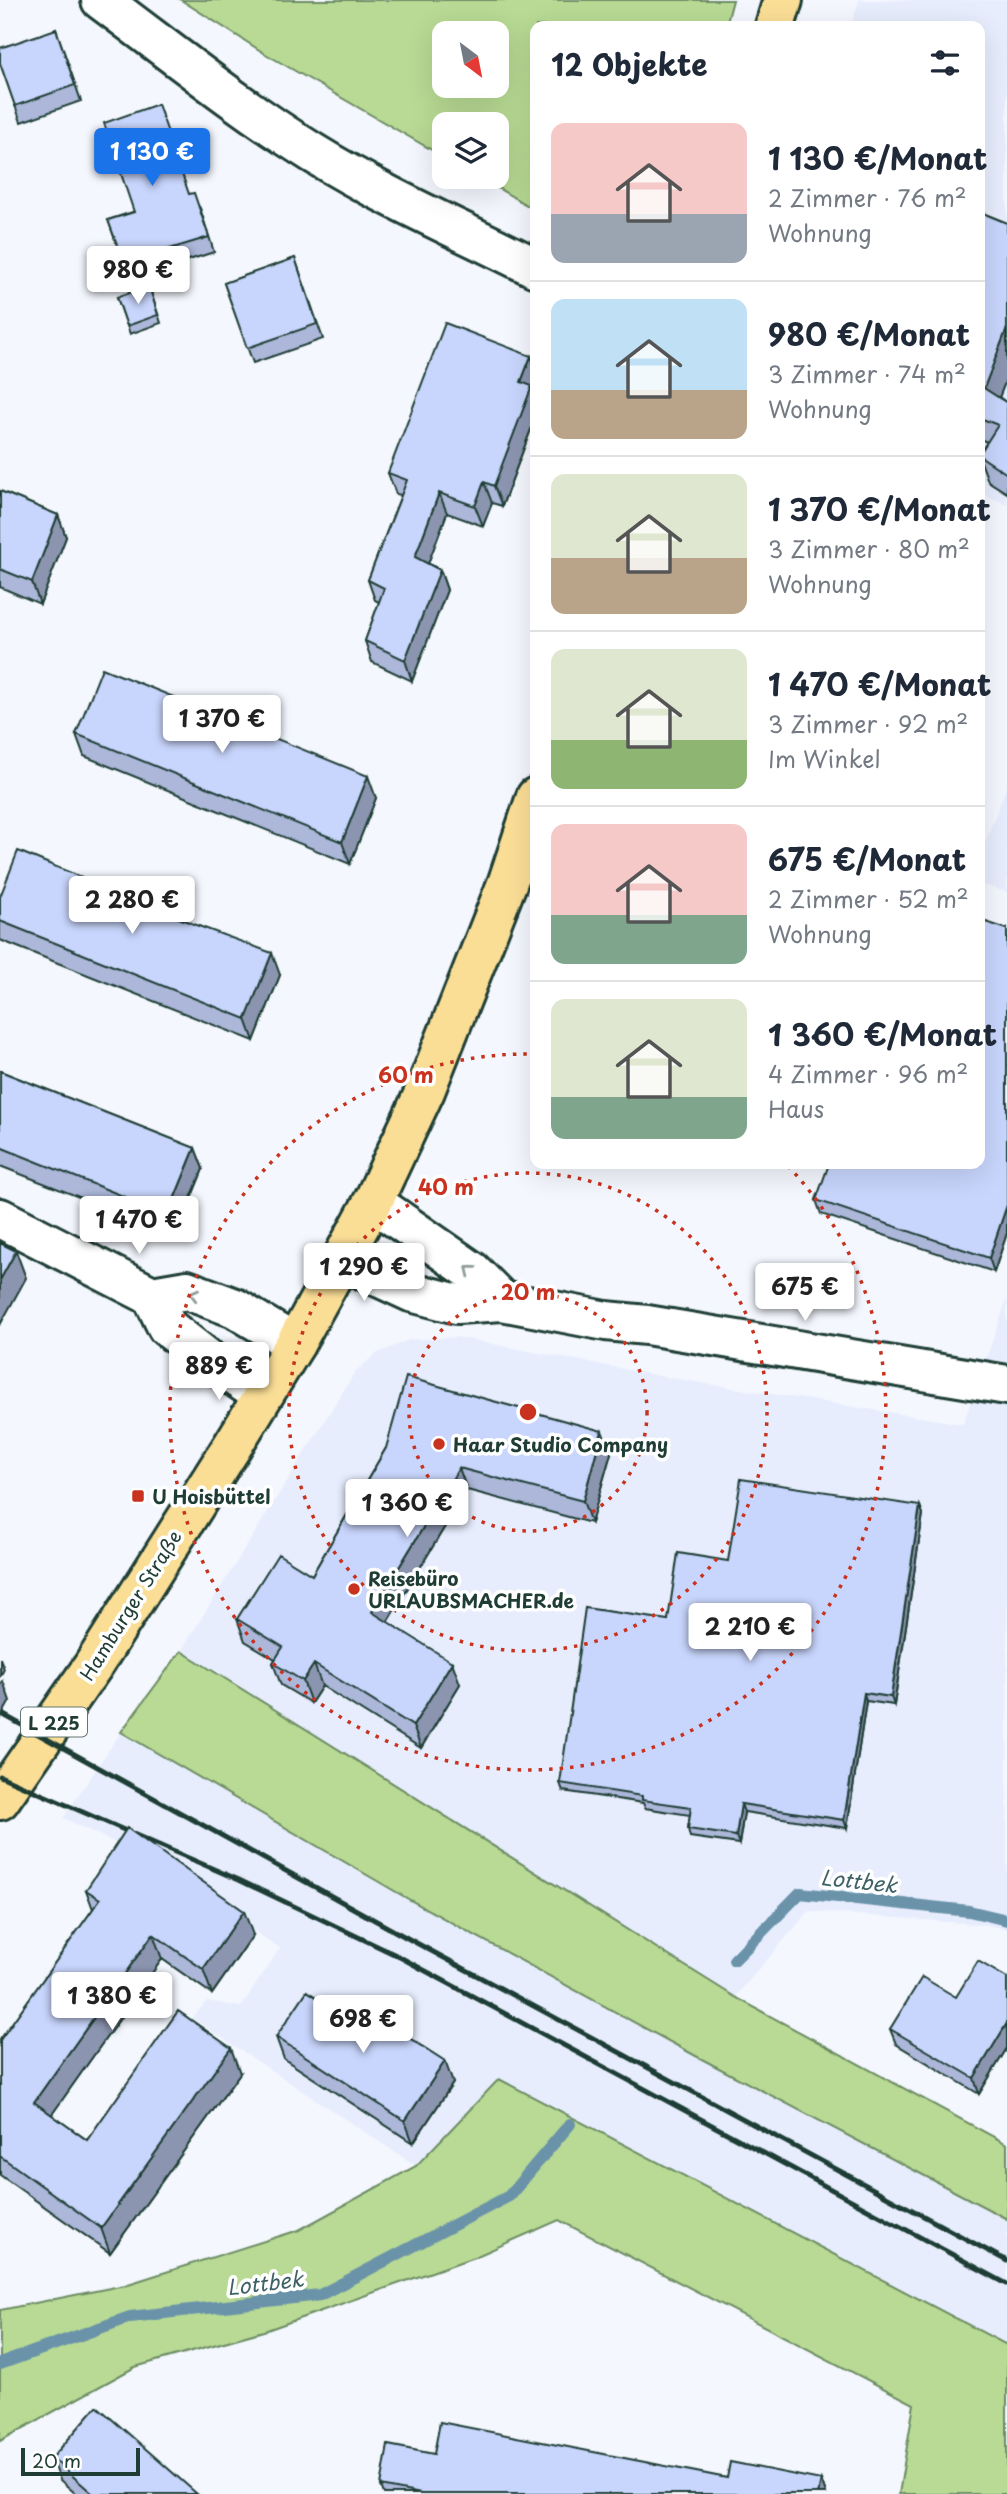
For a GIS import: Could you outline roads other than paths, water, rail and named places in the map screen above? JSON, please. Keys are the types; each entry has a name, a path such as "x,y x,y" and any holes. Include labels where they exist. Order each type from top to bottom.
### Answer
{"main road":[{"path":"777,21 783,0"},
{"name":"Hamburger Straße","path":"0,1801 93,1666 295,1344 342,1260 373,1202 430,1079 508,881 530,815"}],"street":[{"path":"101,0 310,151 351,176 530,265"},
{"path":"373,1202 472,1271 502,1301"},
{"path":"0,1218 152,1296 167,1326 208,1359 262,1395"},
{"path":"342,1260 411,1292 457,1304 502,1301 606,1321 647,1325 1007,1385"},
{"path":"152,1296 187,1290 235,1308 295,1344"}],"waterway":[{"name":"Lottbek","path":"734,1960 800,1893 969,1911 1007,1920"},
{"name":"Lottbek","path":"0,2364 130,2317 320,2295 509,2196 570,2124"}],"railway":[{"path":"0,1713 409,1939 1007,2261"},
{"path":"0,1776 239,1880 396,1955 1007,2284"}],"place":[{"name":"Haar Studio Company","path":"439,1444"},
{"name":"U Hoisbüttel","path":"138,1496"},
{"name":"Reisebüro URLAUBSMACHER.de","path":"354,1589"}]}
